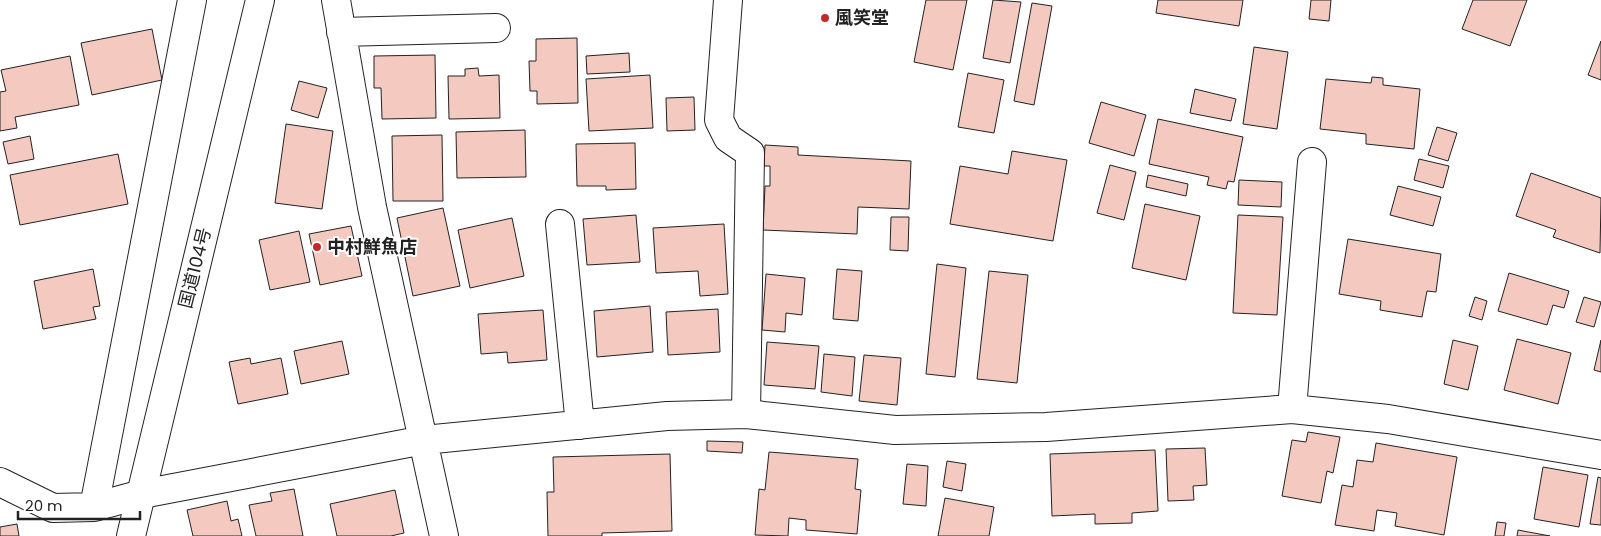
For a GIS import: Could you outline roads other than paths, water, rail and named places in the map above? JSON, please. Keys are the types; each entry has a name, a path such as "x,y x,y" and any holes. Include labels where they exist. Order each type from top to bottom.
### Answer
{"main road":[{"path":"94,507 192,0"},
{"name":"国道104号","path":"131,536 260,0"},
{"path":"336,0 372,207 444,536"},
{"path":"728,0 719,120 728,138 750,153 746,414"},
{"path":"341,32 496,28"},
{"path":"1292,408 1312,162"},
{"path":"560,224 580,425"},
{"path":"0,482 53,508 94,507 142,494 424,440 667,416 746,414 895,430 1046,427 1292,408 1388,419 1601,455"}],"place":[{"name":"風笑堂","path":"825,18"},
{"name":"中村鮮魚店","path":"317,247"}]}
